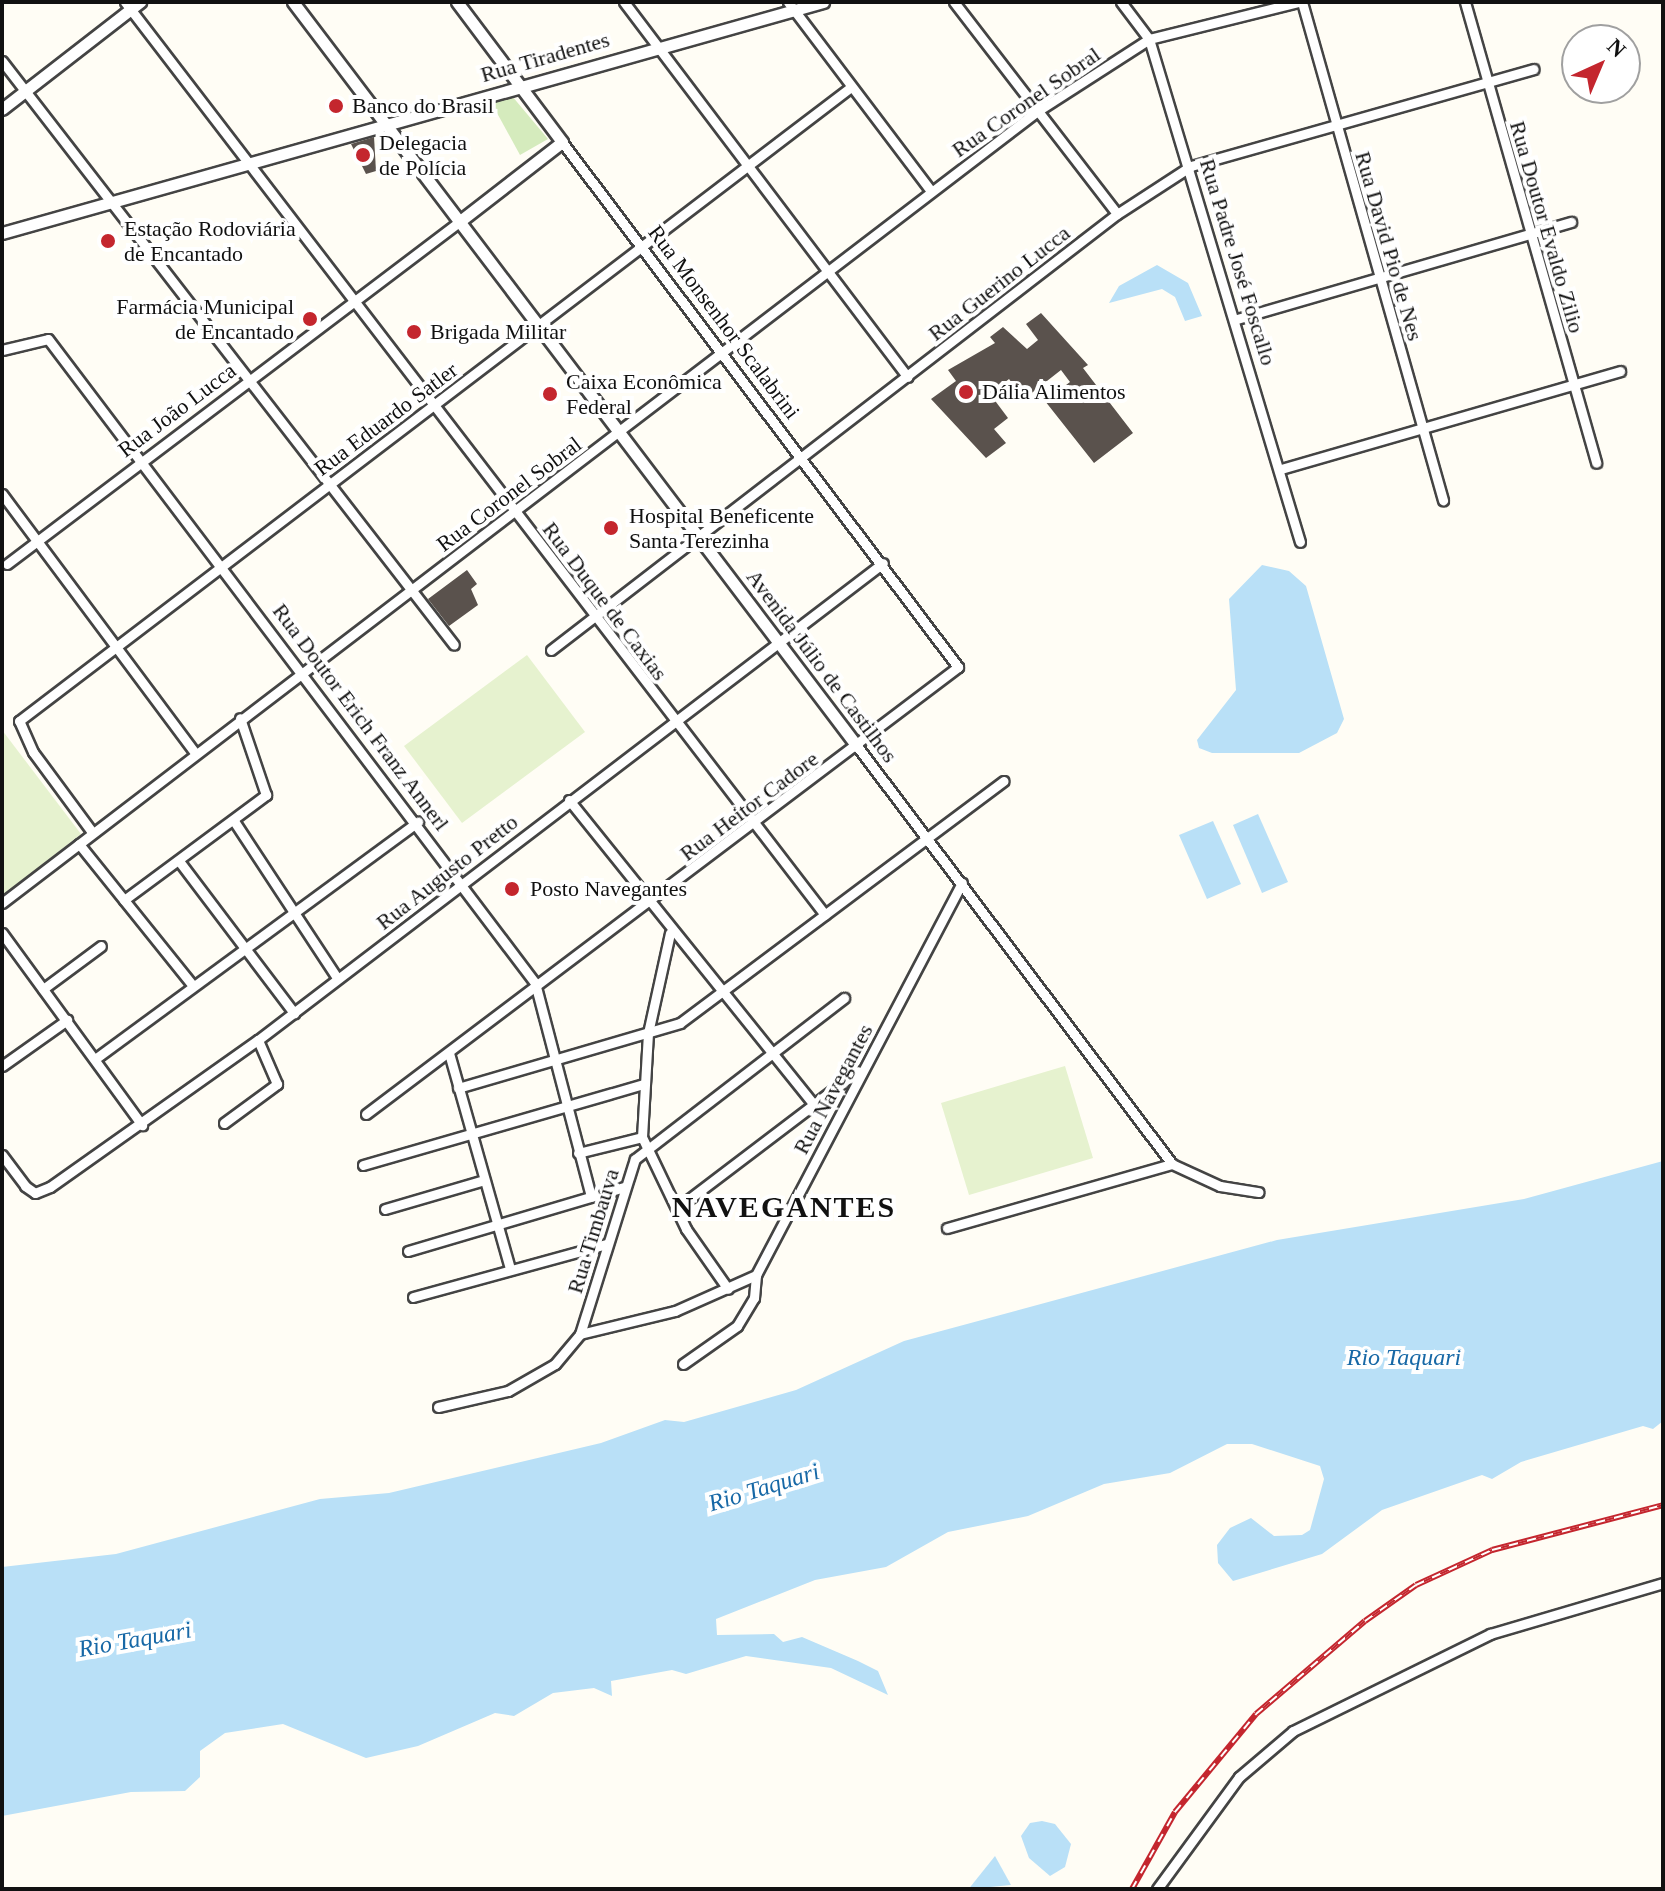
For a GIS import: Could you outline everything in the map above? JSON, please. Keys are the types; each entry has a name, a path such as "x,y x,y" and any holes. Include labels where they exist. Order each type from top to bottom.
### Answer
{"street":[{"name":"Avenida Júlio de Castilhos","path":"293,2 781,643 1172,1164"},
{"name":"Rua Monsenhor Scalabrini","path":"457,2 883,563 958,667"},
{"path":"624,2 908,377"},
{"name":"Rua Tiradentes","path":"2,233 791,6 823,2"},
{"path":"954,2 1117,214"},
{"name":"Rua Padre José Foscallo","path":"1121,2 1149,39 1237,319 1300,542"},
{"name":"Rua Coronel Sobral","path":"2,903 194,752 619,433 826,270 1039,110 1149,39 1261,6 1300,2"},
{"name":"Rua David Pio de Nes","path":"1300,2 1443,500"},
{"name":"Rua Doutor Evaldo Zilio","path":"1465,2 1596,463"},
{"path":"2,109 131,4"},
{"name":"Rua Duque de Caxias","path":"131,4 433,407 825,915"},
{"path":"791,6 931,191"},
{"path":"2,61 327,486 454,645"},
{"name":"Rua Guerino Lucca","path":"551,650 1117,214 1191,166 1534,69"},
{"name":"Rua Eduardo Satler","path":"92,832 33,752 19,721 851,87"},
{"name":"Rua João Lucca","path":"7,564 562,142"},
{"path":"1237,319 1571,222"},
{"name":"Rua Doutor Erich Franz Annerl","path":"2,350 48,339 464,882 535,983 591,1197"},
{"path":"1281,469 1620,371"},
{"path":"2,494 120,646 194,752"},
{"name":"Rua Augusto Pretto","path":"2,1155 25,1186 35,1193 50,1187 142,1125 258,1040 883,563"},
{"name":"Rua Heitor Cadore","path":"366,1114 449,1053 535,983 755,825 958,667"},
{"path":"124,900 266,795 240,718"},
{"path":"458,1088 680,1023 1003,781"},
{"path":"569,800 647,905 814,1105"},
{"path":"234,821 296,908 337,978"},
{"path":"95,1059 242,946 418,822"},
{"path":"79,844 193,986"},
{"path":"179,861 294,1013"},
{"name":"Rua Navegantes","path":"683,1364 737,1326 754,1298 756,1275 861,1069 962,883"},
{"path":"2,933 142,1125"},
{"name":"Rua Timbaúva","path":"438,1407 508,1391 545,1373 580,1334 624,1187 644,1142 643,1084 648,1033 670,933"},
{"path":"43,989 101,946"},
{"path":"578,1153 644,1142 844,998"},
{"path":"2,1066 67,1020"},
{"path":"224,1123 277,1084 258,1040"},
{"path":"449,1053 510,1269"},
{"path":"676,1209 861,1069"},
{"path":"363,1165 643,1084"},
{"path":"644,1142 676,1209 728,1289"},
{"path":"947,1228 1172,1164 1220,1186 1259,1192"},
{"path":"385,1209 484,1180"},
{"path":"408,1251 624,1187"},
{"path":"413,1297 607,1244"},
{"path":"580,1334 675,1311 756,1275"},
{"path":"1157,1889 1239,1777 1293,1731 1490,1634 1663,1583"}],"green space":[{"path":"512,96 548,139 520,155 491,102"},
{"path":"527,655 585,732 462,823 404,746"},
{"path":"2,730 81,834 2,896"},
{"path":"1065,1066 1093,1158 969,1195 941,1103"}],"water":[{"path":"1157,265 1188,283 1202,316 1185,321 1175,297 1162,289 1109,303 1119,286"},
{"path":"1262,565 1289,571 1306,586 1344,719 1337,733 1299,753 1212,753 1199,748 1197,740 1236,690 1229,599"},
{"path":"1258,814 1288,882 1262,893 1233,825"},
{"path":"1213,821 1241,884 1207,899 1179,835"},
{"name":"Rio Taquari","path":"1663,1161 1663,1421 1653,1429 1643,1426 1521,1462 1492,1479 1482,1475 1382,1510 1322,1554 1233,1581 1218,1563 1217,1545 1230,1528 1251,1518 1274,1536 1302,1535 1310,1530 1324,1479 1320,1466 1252,1444 1227,1444 1170,1473 1104,1484 1028,1516 948,1532 886,1567 815,1580 716,1619 717,1635 774,1634 783,1642 802,1637 858,1661 878,1671 888,1695 831,1668 746,1656 686,1674 672,1670 611,1681 612,1696 594,1688 553,1693 514,1716 495,1713 418,1746 366,1758 283,1724 225,1733 200,1751 200,1777 185,1791 131,1792 2,1816 2,1567 116,1554 320,1499 389,1493 601,1443 665,1420 684,1422 796,1390 904,1341 1277,1240 1524,1199"},
{"path":"1042,1821 1055,1824 1071,1844 1065,1867 1050,1876 1029,1858 1021,1836 1030,1823"},
{"path":"995,1856 1011,1885 969,1889 971,1886"}],"building":[{"name":"Delegacia de Polícia","path":"374,137 376,171 366,174 351,144"},
{"name":"Dália Alimentos","path":"1041,313 1088,365 1083,368 1133,433 1094,463 1045,401 1070,382 1061,370 1024,399 1009,379 990,394 1008,418 994,429 1006,443 986,458 931,399 956,381 948,370 995,343 990,337 1003,327 1027,349 1038,340 1026,324"},
{"path":"467,570 477,584 471,589 478,605 449,626 428,599"}],"railway":[{"path":"1132,1889 1175,1812 1256,1714 1365,1621 1416,1585 1492,1550 1663,1505"}],"place":[{"name":"Banco do Brasil","path":"336,106"},
{"name":"Delegacia de Polícia","path":"363,155"},
{"name":"Estação Rodoviária de Encantado","path":"108,241"},
{"name":"Farmácia Municipal de Encantado","path":"310,319"},
{"name":"Brigada Militar","path":"414,332"},
{"name":"Dália Alimentos","path":"966,392"},
{"name":"Caixa Econômica Federal","path":"550,394"},
{"name":"Hospital Beneficente Santa Terezinha","path":"611,528"},
{"name":"Posto Navegantes","path":"512,889"}],"district":[{"name":"NAVEGANTES","path":"784,1207"}]}
